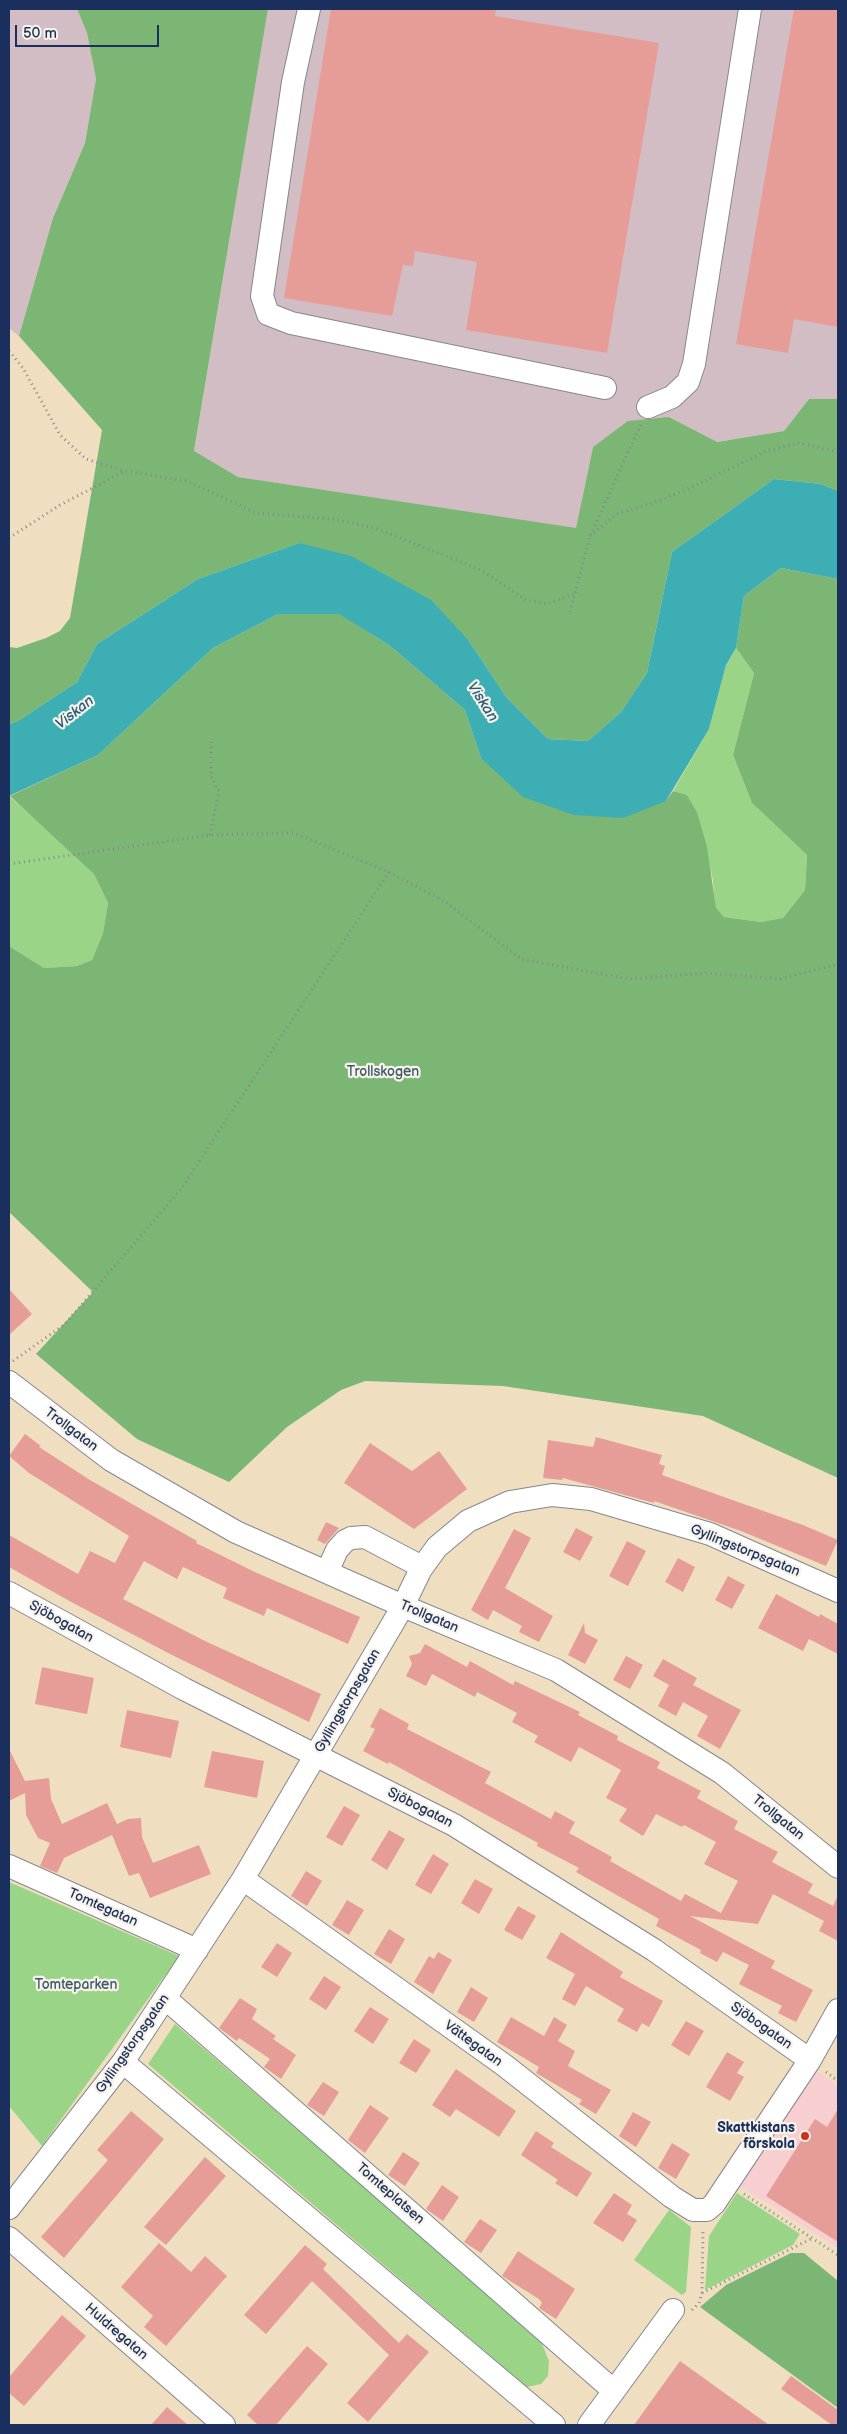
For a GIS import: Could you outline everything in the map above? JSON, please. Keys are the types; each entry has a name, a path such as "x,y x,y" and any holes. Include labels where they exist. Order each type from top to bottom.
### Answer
{"street":[{"path":"309,9 293,82 263,287 262,296 268,314 291,323 605,388"},
{"path":"648,407 672,397 688,382 694,364 750,9"},
{"name":"Trollgatan","path":"9,1382 111,1460 236,1532 403,1606 556,1670 722,1772 838,1867"},
{"name":"Gyllingstorpsgatan","path":"9,2208 122,2062 165,1998 243,1879 317,1755 403,1606 422,1567 437,1547 468,1521 510,1502 552,1495 591,1499 710,1534 838,1591"},
{"path":"327,1572 337,1550 345,1541 351,1538 365,1538 422,1567"},
{"name":"Sjöbogatan","path":"9,1593 184,1689 454,1825 654,1950 810,2060"},
{"name":"Tomtegatan","path":"9,1866 197,1950"},
{"name":"Vättegatan","path":"243,1879 504,2066 672,2197 693,2210 700,2212"},
{"name":"Tomteplatsen","path":"165,1998 614,2391"},
{"path":"700,2212 708,2210 714,2204 810,2060 838,2010"},
{"path":"122,2062 540,2421"},
{"name":"Huldregatan","path":"9,2238 224,2425"},
{"path":"589,2425 673,2310"}],"path":[{"path":"9,351 23,368 60,435 86,458 125,471 187,481 256,513 334,519 375,528 482,570 526,600 547,604 573,594"},
{"path":"570,612 573,594 590,536 648,407"},
{"path":"590,536 617,514 664,499 701,484 766,451 799,444 838,452"},
{"path":"9,538 60,505 125,471"},
{"path":"210,835 219,791 211,776 211,739"},
{"path":"9,864 210,835 294,833 389,872 444,901 521,959 628,979 706,973 780,979 838,964"},
{"path":"9,1365 66,1324 181,1190 389,872"},
{"path":"727,2183 814,2238 838,2256"},
{"path":"673,2310 693,2310 699,2303 702,2293 704,2237 700,2212"},
{"path":"702,2293 814,2238"}],"shaded area":[{"path":"9,9 77,9 87,33 96,79 85,143 53,218 19,336 9,328"},
{"path":"268,9 838,9 838,399 809,399 784,431 716,442 669,417 593,447 576,529 238,477 194,452"},
{"name":"Skattkistans förskola","path":"816,2070 838,2086 838,2248 740,2186"}],"green space":[{"path":"77,9 268,9 194,451 238,477 576,528 593,447 628,421 669,417 717,442 784,431 809,399 838,399 838,491 821,484 774,479 672,552 647,673 621,712 588,741 548,739 507,698 469,641 299,543 198,579 97,644 77,682 18,721 9,724 9,647 17,648 46,638 60,631 70,618 102,430 19,336 53,218 85,143 96,79 87,33"},
{"name":"Trollskogen","path":"781,568 838,579 838,1478 703,1416 503,1386 365,1381 341,1390 287,1427 229,1482 137,1439 36,1354 93,1292 9,1212 9,946 44,968 77,966 92,960 103,933 108,903 94,874 10,796 98,755 213,648 278,614 340,614 389,645 465,710 481,758 666,801 673,791 687,795 697,812 707,847 716,908 724,917 761,922 783,918 805,890 807,855 752,803 733,755 754,673 736,648 744,596"},
{"path":"736,648 754,673 733,755 752,803 807,855 805,890 783,918 761,922 724,917 715,908 713,880 697,812 687,795 673,791 709,729 726,665"},
{"path":"9,796 63,843 94,874 108,903 103,933 92,960 77,966 44,968 9,946"},
{"name":"Tomteparken","path":"9,1882 179,1956 42,2146 9,2106"},
{"path":"175,2024 540,2339 549,2361 548,2376 541,2384 527,2387 148,2064"},
{"path":"737,2193 800,2234 793,2245 705,2290 709,2236"},
{"path":"669,2210 691,2227 686,2292 682,2295 634,2260"},
{"path":"791,2253 804,2253 838,2281 838,2408 700,2307 726,2285"}],"water":[{"name":"Viskan","path":"774,479 821,484 838,491 838,579 781,568 744,596 736,648 726,665 709,729 666,801 623,818 574,815 523,797 481,758 465,710 389,645 339,614 278,614 213,648 98,755 9,796 9,724 18,721 77,682 97,644 198,579 299,543 351,556 431,600 469,641 507,698 548,739 588,741 621,712 647,673 672,552"}],"building":[{"path":"331,9 496,9 495,16 659,43 607,353 466,330 477,262 415,251 413,266 403,265 392,316 284,298"},
{"path":"794,9 838,9 838,327 794,319 788,353 736,344"},
{"path":"9,1289 32,1314 9,1335"},
{"path":"25,1434 41,1446 39,1447 90,1480 197,1541 196,1543 257,1573 360,1617 348,1644 267,1608 264,1616 223,1598 227,1588 183,1567 177,1579 144,1561 123,1599 207,1642 321,1694 309,1722 172,1655 9,1567 9,1535 78,1574 90,1551 115,1563 129,1536 29,1473 9,1456"},
{"path":"596,1437 662,1455 659,1464 665,1466 662,1475 803,1525 838,1540 826,1566 741,1531 654,1501 654,1503 563,1478 562,1480 543,1478 548,1440 593,1447"},
{"path":"370,1443 412,1471 439,1451 467,1489 414,1529 344,1483"},
{"path":"326,1522 339,1528 325,1544 317,1540"},
{"path":"576,1528 593,1537 580,1561 563,1552"},
{"path":"514,1529 531,1538 505,1588 553,1616 539,1642 519,1632 522,1626 493,1610 488,1620 471,1610"},
{"path":"627,1541 646,1551 628,1586 609,1576"},
{"path":"678,1558 695,1567 683,1592 665,1582"},
{"path":"728,1576 745,1585 732,1609 715,1600"},
{"path":"776,1594 819,1617 820,1614 838,1624 838,1654 809,1639 803,1651 758,1628"},
{"path":"584,1623 585,1633 598,1640 585,1664 568,1655"},
{"path":"425,1644 467,1667 470,1661 513,1685 515,1681 580,1712 578,1715 618,1736 617,1740 660,1762 657,1768 701,1791 697,1798 738,1821 734,1829 778,1852 772,1862 813,1884 808,1893 833,1906 838,1895 838,1941 819,1931 824,1921 773,1894 758,1924 690,1916 775,1961 771,1968 813,1990 796,2022 778,2013 782,2006 739,1984 749,1965 723,1952 717,1962 700,1953 701,1950 656,1926 659,1919 576,1872 579,1868 537,1846 538,1843 389,1762 388,1764 363,1751 375,1729 370,1727 380,1708 409,1724 407,1729 491,1772 485,1783 551,1819 555,1811 575,1822 569,1833 612,1857 610,1861 681,1901 685,1894 721,1913 738,1881 704,1864 716,1842 684,1825 682,1827 656,1814 643,1836 619,1821 627,1809 606,1798 621,1770 579,1747 571,1762 534,1742 538,1736 512,1722 517,1713 477,1692 475,1697 432,1674 426,1686 406,1676 412,1664 409,1656 420,1653"},
{"path":"626,1656 643,1665 630,1689 613,1680"},
{"path":"663,1659 697,1678 693,1685 741,1710 720,1749 697,1736 708,1716 683,1702 676,1716 658,1706 669,1685 653,1676"},
{"path":"42,1667 94,1678 87,1714 35,1704"},
{"path":"127,1710 179,1721 171,1758 120,1747"},
{"path":"9,1749 25,1781 49,1778 51,1799 62,1824 107,1803 117,1824 128,1819 141,1818 142,1837 153,1863 199,1845 211,1874 150,1898 139,1873 129,1876 112,1835 64,1858 57,1873 40,1866 50,1843 38,1838 26,1815 25,1793 9,1801"},
{"path":"212,1751 264,1761 257,1798 204,1787"},
{"path":"344,1806 360,1815 342,1846 326,1837"},
{"path":"389,1830 405,1839 387,1870 371,1860"},
{"path":"433,1854 449,1864 431,1894 415,1885"},
{"path":"306,1871 322,1881 307,1906 291,1896"},
{"path":"475,1879 493,1889 479,1914 461,1903"},
{"path":"347,1900 364,1910 349,1935 332,1925"},
{"path":"518,1906 536,1916 522,1940 504,1930"},
{"path":"389,1929 405,1939 391,1964 374,1954"},
{"path":"561,1932 623,1972 620,1977 663,2001 649,2027 642,2023 637,2032 617,2021 624,2009 586,1986 575,2006 562,1999 575,1974 546,1958"},
{"path":"277,1943 292,1953 277,1977 261,1967"},
{"path":"438,1952 452,1960 433,1994 414,1982 429,1956 434,1959"},
{"path":"324,1976 341,1987 326,2010 309,1999"},
{"path":"471,1987 488,1998 474,2022 457,2012"},
{"path":"240,1998 257,2009 252,2019 276,2036 273,2039 296,2055 281,2079 264,2067 270,2059 239,2038 237,2041 219,2028"},
{"path":"370,2007 389,2019 373,2044 354,2031"},
{"path":"511,2017 544,2036 554,2017 567,2025 558,2041 575,2051 568,2066 611,2090 596,2114 579,2104 582,2100 536,2073 539,2067 497,2042"},
{"path":"686,2021 704,2031 689,2056 671,2045"},
{"path":"414,2039 431,2050 416,2073 399,2063"},
{"path":"727,2052 744,2062 737,2073 744,2077 730,2101 706,2087"},
{"path":"456,2069 516,2111 499,2137 456,2109 450,2117 432,2105"},
{"path":"323,2082 339,2092 324,2116 307,2105"},
{"path":"370,2105 389,2118 365,2153 348,2140"},
{"path":"838,2109 838,2242 766,2196 815,2119 827,2127"},
{"path":"131,2111 164,2139 64,2258 41,2237 108,2160 97,2150"},
{"path":"633,2112 651,2122 636,2147 619,2136"},
{"path":"536,2131 554,2143 551,2147 592,2173 577,2197 555,2183 558,2180 521,2155"},
{"path":"672,2143 690,2154 676,2179 658,2168"},
{"path":"403,2152 420,2163 405,2186 388,2175"},
{"path":"205,2157 226,2176 166,2245 144,2227"},
{"path":"442,2185 459,2197 443,2221 426,2209"},
{"path":"614,2193 632,2205 627,2214 637,2220 623,2242 593,2223"},
{"path":"480,2219 497,2230 481,2253 464,2242"},
{"path":"159,2243 191,2272 205,2256 227,2276 166,2346 144,2327 153,2316 121,2287"},
{"path":"305,2245 327,2264 323,2269 399,2343 407,2334 429,2352 368,2422 347,2403 389,2355 312,2281 266,2334 244,2315"},
{"path":"518,2251 575,2289 556,2319 539,2308 542,2303 539,2299 502,2276"},
{"path":"62,2315 86,2336 24,2406 9,2393 9,2377"},
{"path":"307,2346 328,2364 276,2425 258,2425 247,2415"},
{"path":"680,2361 769,2425 634,2425"},
{"path":"791,2376 838,2410 838,2425 832,2425 781,2389"},
{"path":"167,2407 188,2425 151,2425"}],"place":[{"name":"Skattkistans förskola","path":"805,2136"}]}
